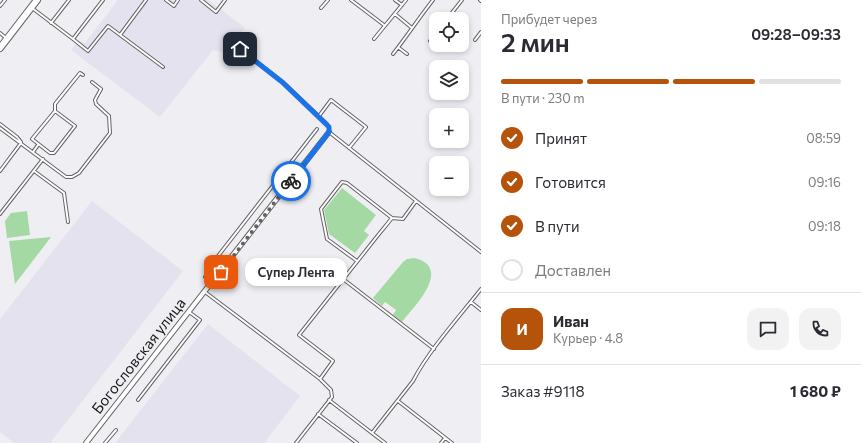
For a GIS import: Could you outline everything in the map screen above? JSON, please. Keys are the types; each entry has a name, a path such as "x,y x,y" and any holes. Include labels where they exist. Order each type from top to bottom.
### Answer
{"street":[{"path":"0,48 37,0"},
{"name":"Богословская улица","path":"86,443 329,132"}],"lane":[{"path":"0,6 5,0"},
{"path":"51,23 69,0"},
{"path":"73,39 104,0"},
{"path":"120,35 146,0"},
{"path":"166,0 174,6 178,0"},
{"path":"201,0 216,12 226,0"},
{"path":"321,8 328,0"},
{"path":"351,0 384,25"},
{"path":"395,0 402,5"},
{"path":"374,39 406,0"},
{"path":"393,54 433,0"},
{"path":"453,12 462,0"},
{"path":"32,7 88,51 108,26 163,67"},
{"path":"395,14 412,28"},
{"path":"475,40 481,32"},
{"path":"0,33 7,39"},
{"path":"398,47 407,54"},
{"path":"240,49 282,82 319,116 329,127 329,132 481,252"},
{"path":"55,111 75,126 54,153 50,153 32,139 55,111 55,104 80,73 83,75"},
{"path":"0,128 66,176 72,178 79,173 110,133 109,116 96,104 95,100 101,89 92,82"},
{"path":"319,116 331,100 369,130"},
{"path":"0,124 17,137 22,143"},
{"path":"349,148 366,127"},
{"path":"206,277 211,265 317,129"},
{"path":"0,171 22,143"},
{"path":"33,152 38,145"},
{"path":"0,214 42,159"},
{"path":"34,170 64,193 68,222"},
{"path":"357,262 327,239 321,209 342,182 347,183 392,218 403,219 416,201"},
{"path":"320,379 334,361 299,335 392,218"},
{"path":"343,279 434,349"},
{"path":"372,433 398,401 434,349 481,289"},
{"path":"205,292 320,379 331,390 332,393 329,400 296,443"},
{"path":"471,302 481,310"},
{"path":"138,400 200,320 189,312"},
{"path":"329,400 385,443"},
{"path":"398,401 452,443"},
{"path":"318,414 357,443"},
{"path":"105,443 116,430"},
{"path":"442,443 445,438"}],"shaded area":[{"path":"118,0 209,0 245,28 238,36 244,40 233,55 213,50 160,117 71,50 79,40 85,43"},
{"path":"92,201 183,271 50,443 14,443 0,432 0,319"},
{"path":"208,324 300,396 265,442 266,443 115,443"}],"green space":[{"path":"342,188 376,215 364,231 369,235 355,253 329,234 324,210"},
{"path":"27,211 30,235 7,238 5,221 11,213"},
{"path":"51,237 15,284 9,241"},
{"path":"414,258 422,260 428,265 431,272 431,279 418,303 402,322 393,315 396,310 385,302 382,306 373,298 403,262 407,259"}],"way so far":[{"path":"221,272 291,181"}],"place":[{"name":"Супер Лента","path":"221,272"}],"route":[{"path":"240,49 282,82 329,127 329,132 291,181"}]}
